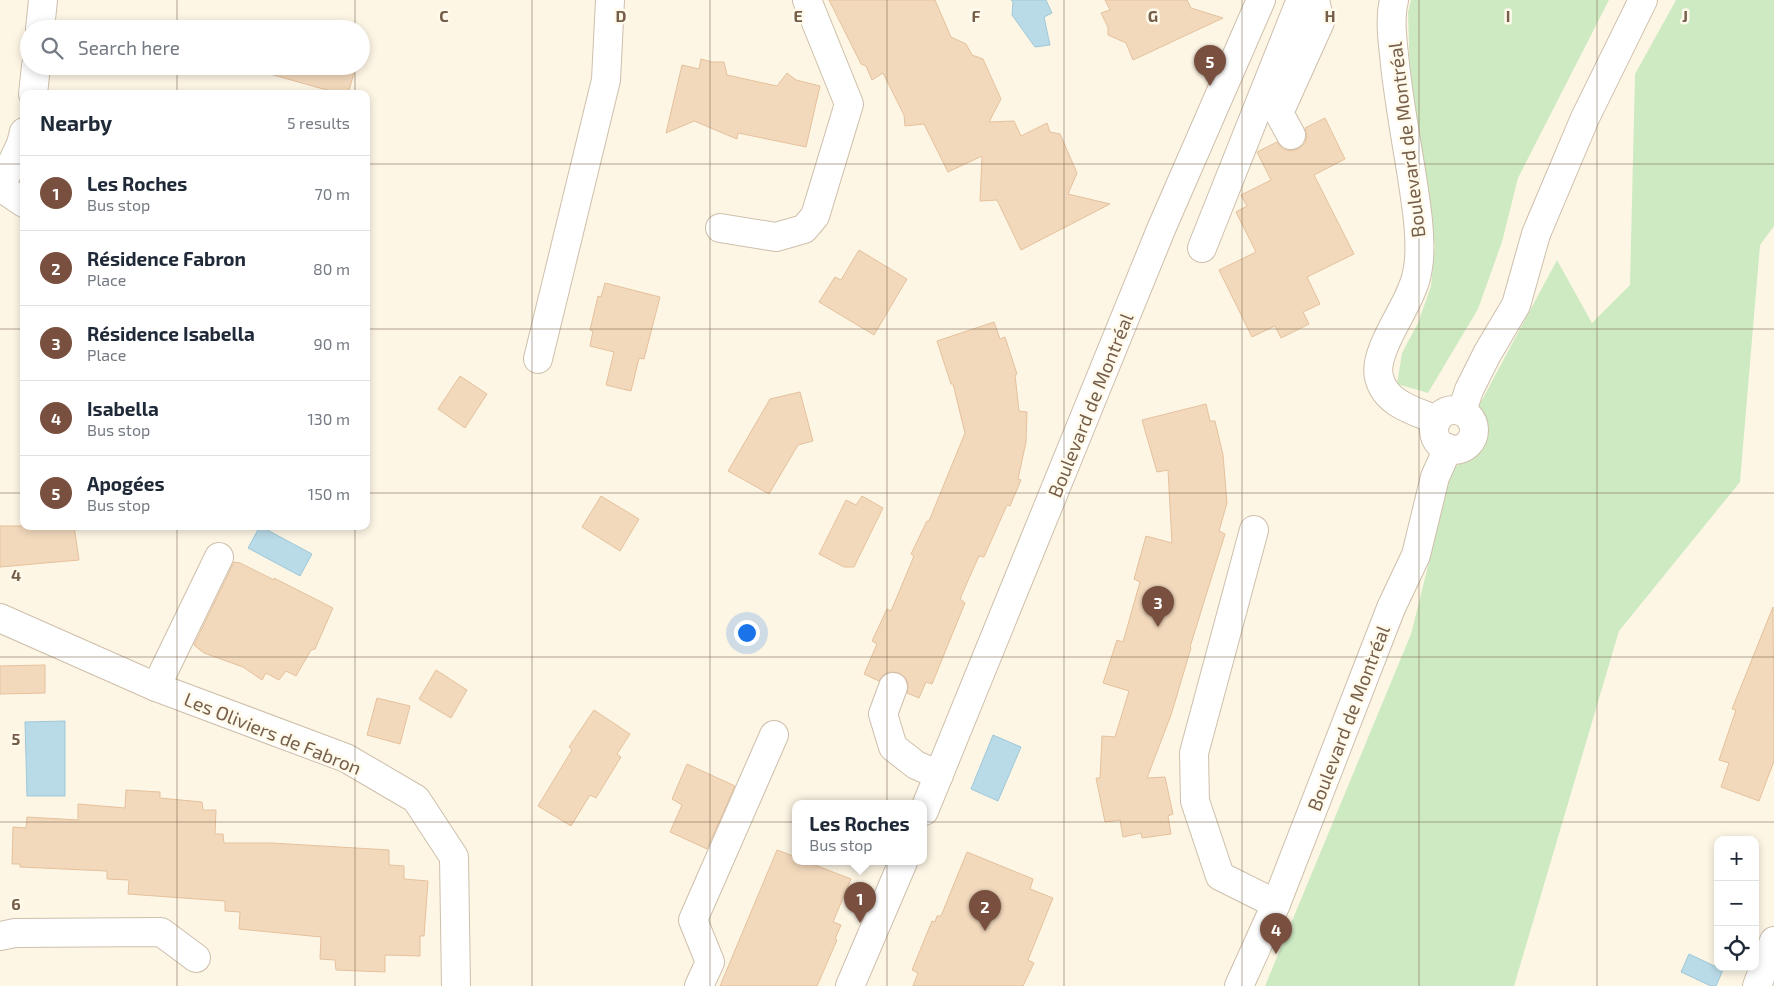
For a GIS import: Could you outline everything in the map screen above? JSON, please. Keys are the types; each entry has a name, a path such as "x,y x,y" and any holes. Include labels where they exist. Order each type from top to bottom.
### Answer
{"street":[{"path":"41,20 43,0"},
{"path":"538,359 606,80 610,0"},
{"path":"720,228 776,237 804,228 815,216 849,104 807,0"},
{"name":"Boulevard de Montréal","path":"927,804 1162,227 1261,0"},
{"path":"1202,248 1298,6 1314,0 1320,22 1279,113 1291,135"},
{"name":"Boulevard de Montréal","path":"1394,0 1392,44 1419,227 1419,260 1412,289 1379,360 1378,376 1386,391 1395,401 1406,408 1450,415"},
{"path":"1450,415 1469,415 1473,422 1473,437 1469,443 1455,450 1441,445 1434,433 1469,390 1487,354 1516,305 1536,234 1585,118 1643,0"},
{"path":"33,90 35,75"},
{"path":"20,146 0,188 20,200"},
{"name":"Boulevard de Montréal","path":"1239,986 1276,904 1380,634 1416,555 1435,477 1448,448"},
{"path":"1254,530 1194,753 1196,801 1220,876 1276,904"},
{"path":"156,687 219,557"},
{"name":"Les Oliviers de Fabron","path":"0,618 156,687 346,758 416,799 454,857 456,986"},
{"path":"893,687 883,714 893,746 916,765 939,774"},
{"path":"699,986 710,962 693,920 774,735"},
{"path":"850,986 901,865"},
{"path":"0,936 15,933 161,932 196,958"},
{"path":"1757,986 1774,941"}],"green space":[{"path":"1411,0 1609,0 1518,178 1502,242 1478,309 1428,393 1397,384 1402,353 1418,323 1431,286 1435,246 1410,81 1408,12"},
{"path":"1676,0 1774,0 1774,226 1760,245 1740,482 1619,631 1514,986 1265,986 1411,634 1452,470 1484,443 1475,413 1557,260 1592,323 1630,285 1635,74"}],"water":[{"path":"1011,0 1046,0 1052,13 1044,17 1050,45 1035,47 1012,15 1013,2"},
{"path":"258,530 267,530 312,554 300,576 248,548"},
{"path":"65,721 65,796 27,796 25,722"},
{"path":"993,735 1021,747 998,801 971,789"},
{"path":"1689,954 1714,966 1714,971 1723,971 1716,986 1711,986 1681,972"}],"building":[{"path":"829,0 935,0 951,37 966,44 972,55 983,59 1001,99 989,122 1014,121 1021,136 1047,123 1050,132 1060,134 1077,173 1068,194 1110,204 1021,250 997,200 980,201 982,156 948,172 924,124 905,126 904,115 883,73 872,80 866,66 861,64"},
{"path":"1105,0 1187,0 1191,8 1223,18 1133,60 1126,43 1108,35 1108,27 1101,13 1110,10"},
{"path":"701,59 712,62 724,62 727,75 777,86 787,73 796,80 820,86 806,147 738,133 737,139 694,121 666,133 682,65 699,69"},
{"path":"274,75 353,75 349,90 327,90"},
{"path":"1325,118 1345,159 1314,175 1354,254 1307,277 1320,304 1303,312 1309,324 1281,338 1275,326 1252,337 1219,270 1256,252 1236,212 1247,206 1241,195 1271,180 1257,152 1277,142 1283,149 1290,151 1298,149 1305,143 1307,136 1305,128"},
{"path":"859,250 907,279 874,335 819,302 835,277 841,280"},
{"path":"605,283 660,297 644,359 639,358 631,391 606,385 614,352 590,346 593,331 590,330 598,296 601,297"},
{"path":"994,322 1000,339 1005,337 1017,374 1015,375 1019,411 1027,412 1026,442 1018,479 1021,480 1010,506 1007,505 984,557 979,556 970,576 960,599 965,603 932,684 926,682 919,698 907,693 908,684 905,677 899,673 890,672 883,675 879,681 864,674 877,644 872,641 887,609 891,611 914,556 911,554 927,521 929,521 965,433 953,384 951,384 937,341"},
{"path":"460,376 487,394 465,428 438,409"},
{"path":"800,392 813,441 798,445 769,494 728,471 770,399"},
{"path":"1206,404 1210,421 1215,421 1223,455 1227,503 1219,531 1225,534 1171,715 1147,778 1165,777 1173,814 1168,816 1171,834 1142,838 1141,833 1123,837 1120,820 1105,822 1096,778 1100,778 1102,736 1115,737 1129,691 1103,683 1117,640 1123,642 1140,582 1134,579 1146,536 1172,543 1168,470 1157,472 1142,420"},
{"path":"601,496 639,519 620,551 582,527"},
{"path":"862,496 883,508 854,567 844,567 819,554 846,500 856,505"},
{"path":"0,526 20,526 20,530 75,530 79,560 0,567"},
{"path":"234,562 240,563 274,580 274,578 333,608 315,649 311,650 296,676 286,671 279,680 266,673 262,680 243,667 204,653 194,645"},
{"path":"1773,607 1774,761 1759,801 1721,787 1729,763 1719,760 1736,710 1732,709"},
{"path":"45,665 45,693 0,694 0,666"},
{"path":"436,670 467,690 451,718 419,699"},
{"path":"377,698 410,706 400,744 367,735"},
{"path":"594,710 630,734 617,754 621,757 596,798 590,795 571,826 538,806 572,750 569,747"},
{"path":"687,764 735,786 707,849 670,832 682,805 672,799"},
{"path":"126,790 160,792 160,798 202,802 203,810 216,810 215,834 223,834 224,843 272,843 389,850 389,865 404,866 404,879 428,881 424,936 420,936 420,956 385,955 385,972 336,970 335,960 320,959 321,937 239,929 240,912 225,911 225,901 128,894 129,880 107,879 107,871 20,867 20,864 12,864 13,827 26,828 27,817 78,820 78,804 125,808"},
{"path":"777,850 792,856 792,865 815,865 851,879 833,922 841,925 835,939 837,940 817,986 720,986"},
{"path":"967,852 1033,879 1030,889 1053,898 1028,960 1034,963 1023,986 913,986 918,973 912,970 932,921 935,922 937,916 941,916"}],"place":[{"name":"Apogées","path":"1210,86"},
{"name":"Résidence Isabella","path":"1158,627"},
{"name":"Les Roches","path":"860,923"},
{"name":"Résidence Fabron","path":"985,931"},
{"name":"Isabella","path":"1276,954"}]}
